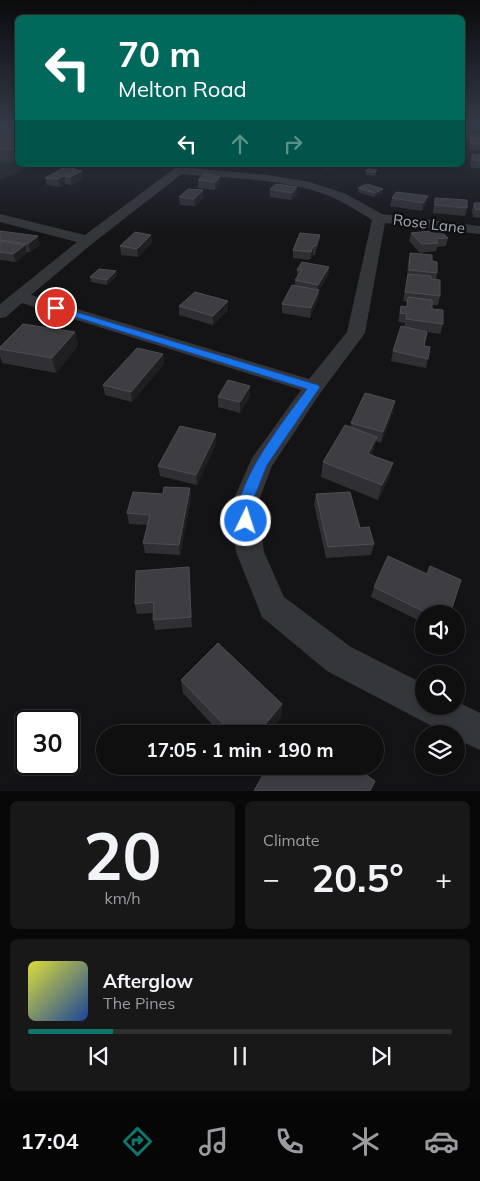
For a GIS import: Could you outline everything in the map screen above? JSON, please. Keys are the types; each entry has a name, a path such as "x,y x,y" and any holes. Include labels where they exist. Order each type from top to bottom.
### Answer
{"street":[{"path":"0,313 88,240 183,167 268,178 310,186 342,197 379,218 356,334 314,387 261,464 244,505 250,552 273,607 339,660 415,698"},
{"path":"0,218 88,240"},
{"name":"Rose Lane","path":"379,218 480,230"},
{"path":"20,297 314,387"},
{"path":"447,715 480,732"}],"shaded area":[{"path":"0,161 15,161 15,167 30,167 0,180"}],"building":[{"path":"65,167 76,167 72,169 82,171 70,177 64,176 58,179 45,178"},
{"path":"368,169 377,170 375,172 366,171"},
{"path":"204,174 220,177 215,182 198,180"},
{"path":"276,184 297,187 292,193 270,189"},
{"path":"367,184 383,189 375,193 358,188"},
{"path":"188,189 203,190 194,199 179,197"},
{"path":"396,192 428,196 423,203 392,198"},
{"path":"435,198 467,200 467,208 435,205"},
{"path":"474,203 480,203 480,210 475,209"},
{"path":"440,230 448,238 435,239 438,243 422,244 411,233"},
{"path":"0,231 38,236 28,244 0,240"},
{"path":"135,232 151,235 137,249 120,246"},
{"path":"300,233 320,235 316,246 313,246 311,252 293,250"},
{"path":"0,241 25,245 13,254 0,252"},
{"path":"410,253 432,255 432,261 437,262 437,273 409,270"},
{"path":"302,262 329,267 318,285 295,280 302,270 297,270"},
{"path":"99,269 116,271 107,280 90,277"},
{"path":"408,274 431,276 431,279 440,280 440,296 405,292"},
{"path":"292,285 319,290 311,308 282,304"},
{"path":"195,292 228,301 213,316 179,306"},
{"path":"408,297 432,300 432,309 443,310 443,324 406,319 407,314 400,313 401,306 407,307"},
{"path":"23,324 75,332 52,358 0,349"},
{"path":"401,326 427,332 424,346 430,347 428,359 393,351"},
{"path":"137,348 163,354 131,392 103,385"},
{"path":"228,380 250,386 240,402 218,397"},
{"path":"365,393 395,401 383,432 351,423"},
{"path":"345,425 377,437 368,454 393,463 382,485 323,462"},
{"path":"180,426 216,434 196,475 158,466"},
{"path":"164,487 190,488 179,545 143,543 150,515 127,513 133,492 163,494"},
{"path":"350,492 360,528 369,527 374,544 328,547 316,494"},
{"path":"388,556 427,574 430,566 461,580 453,605 415,605 415,607 374,587"},
{"path":"189,567 191,617 153,620 154,602 135,604 136,571"},
{"path":"218,643 282,704 264,725 224,725 181,680"},
{"path":"263,775 366,775 375,781 370,791 254,791"}],"route":[{"path":"56,308 314,387 261,464 244,505 246,521"}]}
